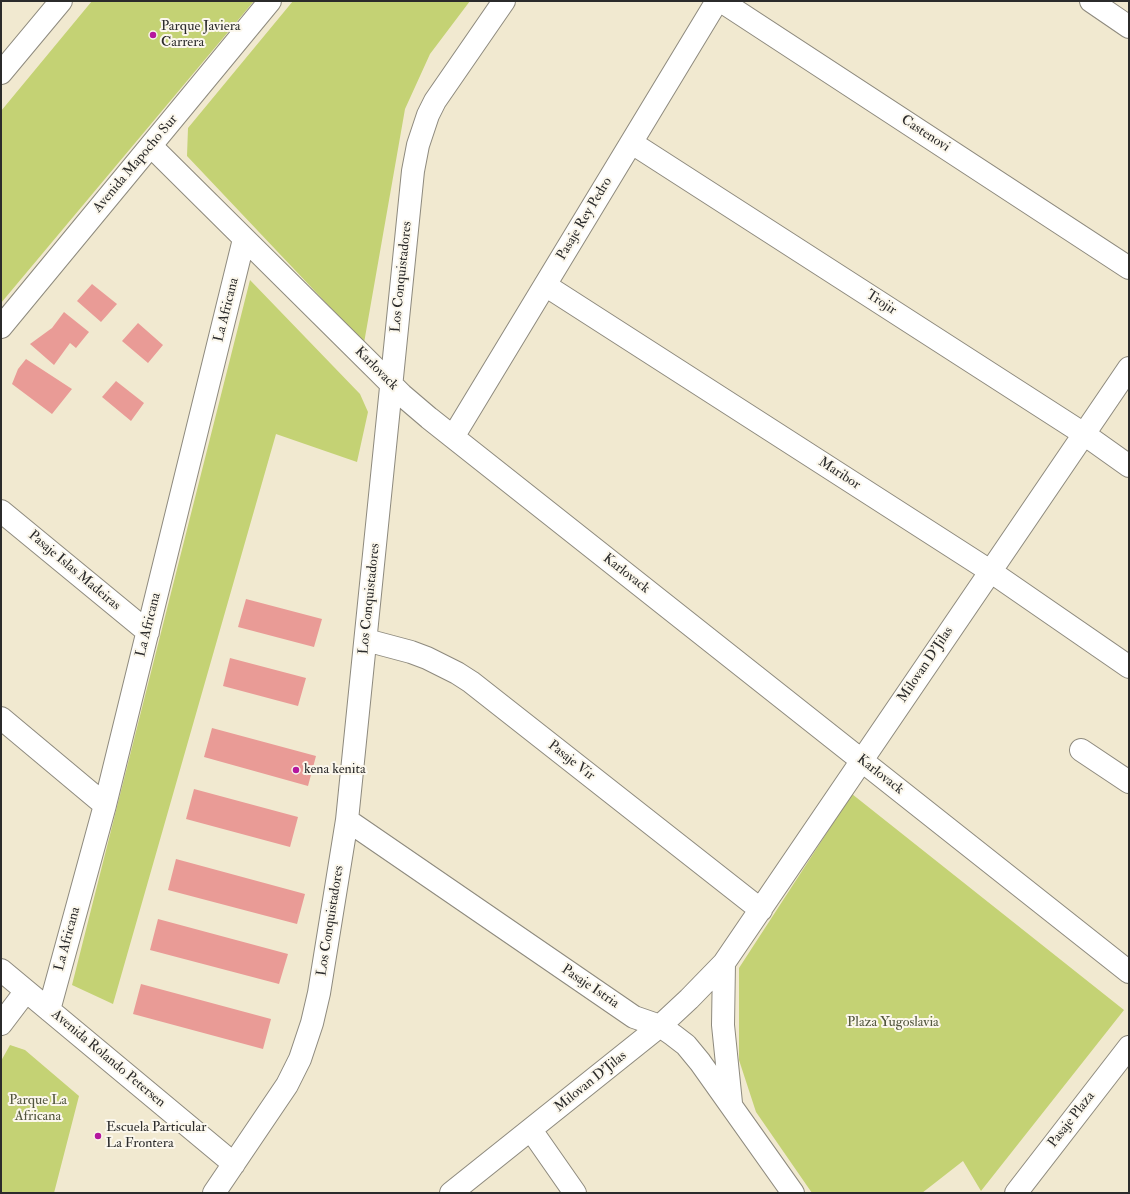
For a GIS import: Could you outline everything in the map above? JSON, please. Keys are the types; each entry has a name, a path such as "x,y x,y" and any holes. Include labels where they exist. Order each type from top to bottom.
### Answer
{"street":[{"path":"1,73 61,1"},
{"name":"Avenida Mapocho Sur","path":"1,327 270,1"},
{"name":"Los Conquistadores","path":"214,1193 287,1085 300,1059 312,1023 319,993 347,820 413,171 421,131 435,101 504,1"},
{"name":"Pasaje Rey Pedro","path":"453,437 717,1"},
{"name":"Castenovi","path":"721,1 1129,268"},
{"path":"1091,1 1129,27"},
{"name":"Trojir","path":"632,142 1084,434 1129,466"},
{"name":"Karlovack","path":"151,146 391,384 453,437 861,760 1127,966"},
{"name":"La Africana","path":"49,1010 105,804 244,239"},
{"name":"Maribor","path":"545,285 990,571 1129,667"},
{"name":"Milovan D'Jilas","path":"451,1193 660,1026 724,963 1129,368"},
{"name":"Pasaje Islas Madeiras","path":"1,511 148,632"},
{"name":"Pasaje Vir","path":"366,640 411,652 427,658 452,670 466,679 761,910"},
{"path":"1,718 105,804"},
{"path":"1082,750 1129,782"},
{"name":"Pasaje Istria","path":"347,820 634,1017 660,1026 686,1045 731,1104 793,1193"},
{"path":"724,963 723,1025 731,1104"},
{"name":"Avenida Rolando Petersen","path":"1,970 234,1164"},
{"path":"1,1024 26,991"},
{"name":"Pasaje Plaza","path":"1016,1193 1129,1048"},
{"path":"531,1130 575,1193"}],"green space":[{"path":"92,1 254,1 1,303 1,111"},
{"path":"293,1 470,1 430,54 405,109 364,343 187,156 188,128"},
{"path":"250,280 360,394 368,412 357,462 276,434 113,1004 72,985"},
{"name":"Plaza Yugoslavia","path":"852,794 1124,1010 981,1191 963,1161 922,1193 812,1193 756,1112 739,1060 739,968"},
{"name":"Parque La Africana","path":"10,1045 25,1050 79,1096 54,1193 1,1193 1,1061"}],"building":[{"path":"92,284 117,304 101,322 77,301"},
{"path":"64,312 89,332 76,348 70,343 54,365 30,344 52,328"},
{"path":"138,323 163,345 148,363 122,341"},
{"path":"26,359 72,389 52,414 12,384 18,369"},
{"path":"116,381 144,403 131,421 102,397"},
{"path":"246,599 322,619 314,647 238,627"},
{"path":"230,658 306,678 298,706 223,686"},
{"path":"212,728 316,756 308,786 204,757"},
{"path":"194,789 298,817 290,847 186,819"},
{"path":"176,859 305,894 297,924 168,890"},
{"path":"158,919 288,954 279,984 150,950"},
{"path":"141,984 271,1019 263,1049 133,1014"}],"place":[{"name":"Parque Javiera Carrera","path":"153,35"},
{"name":"kena kenita","path":"296,770"},
{"name":"Escuela Particular La Frontera","path":"98,1136"}]}
